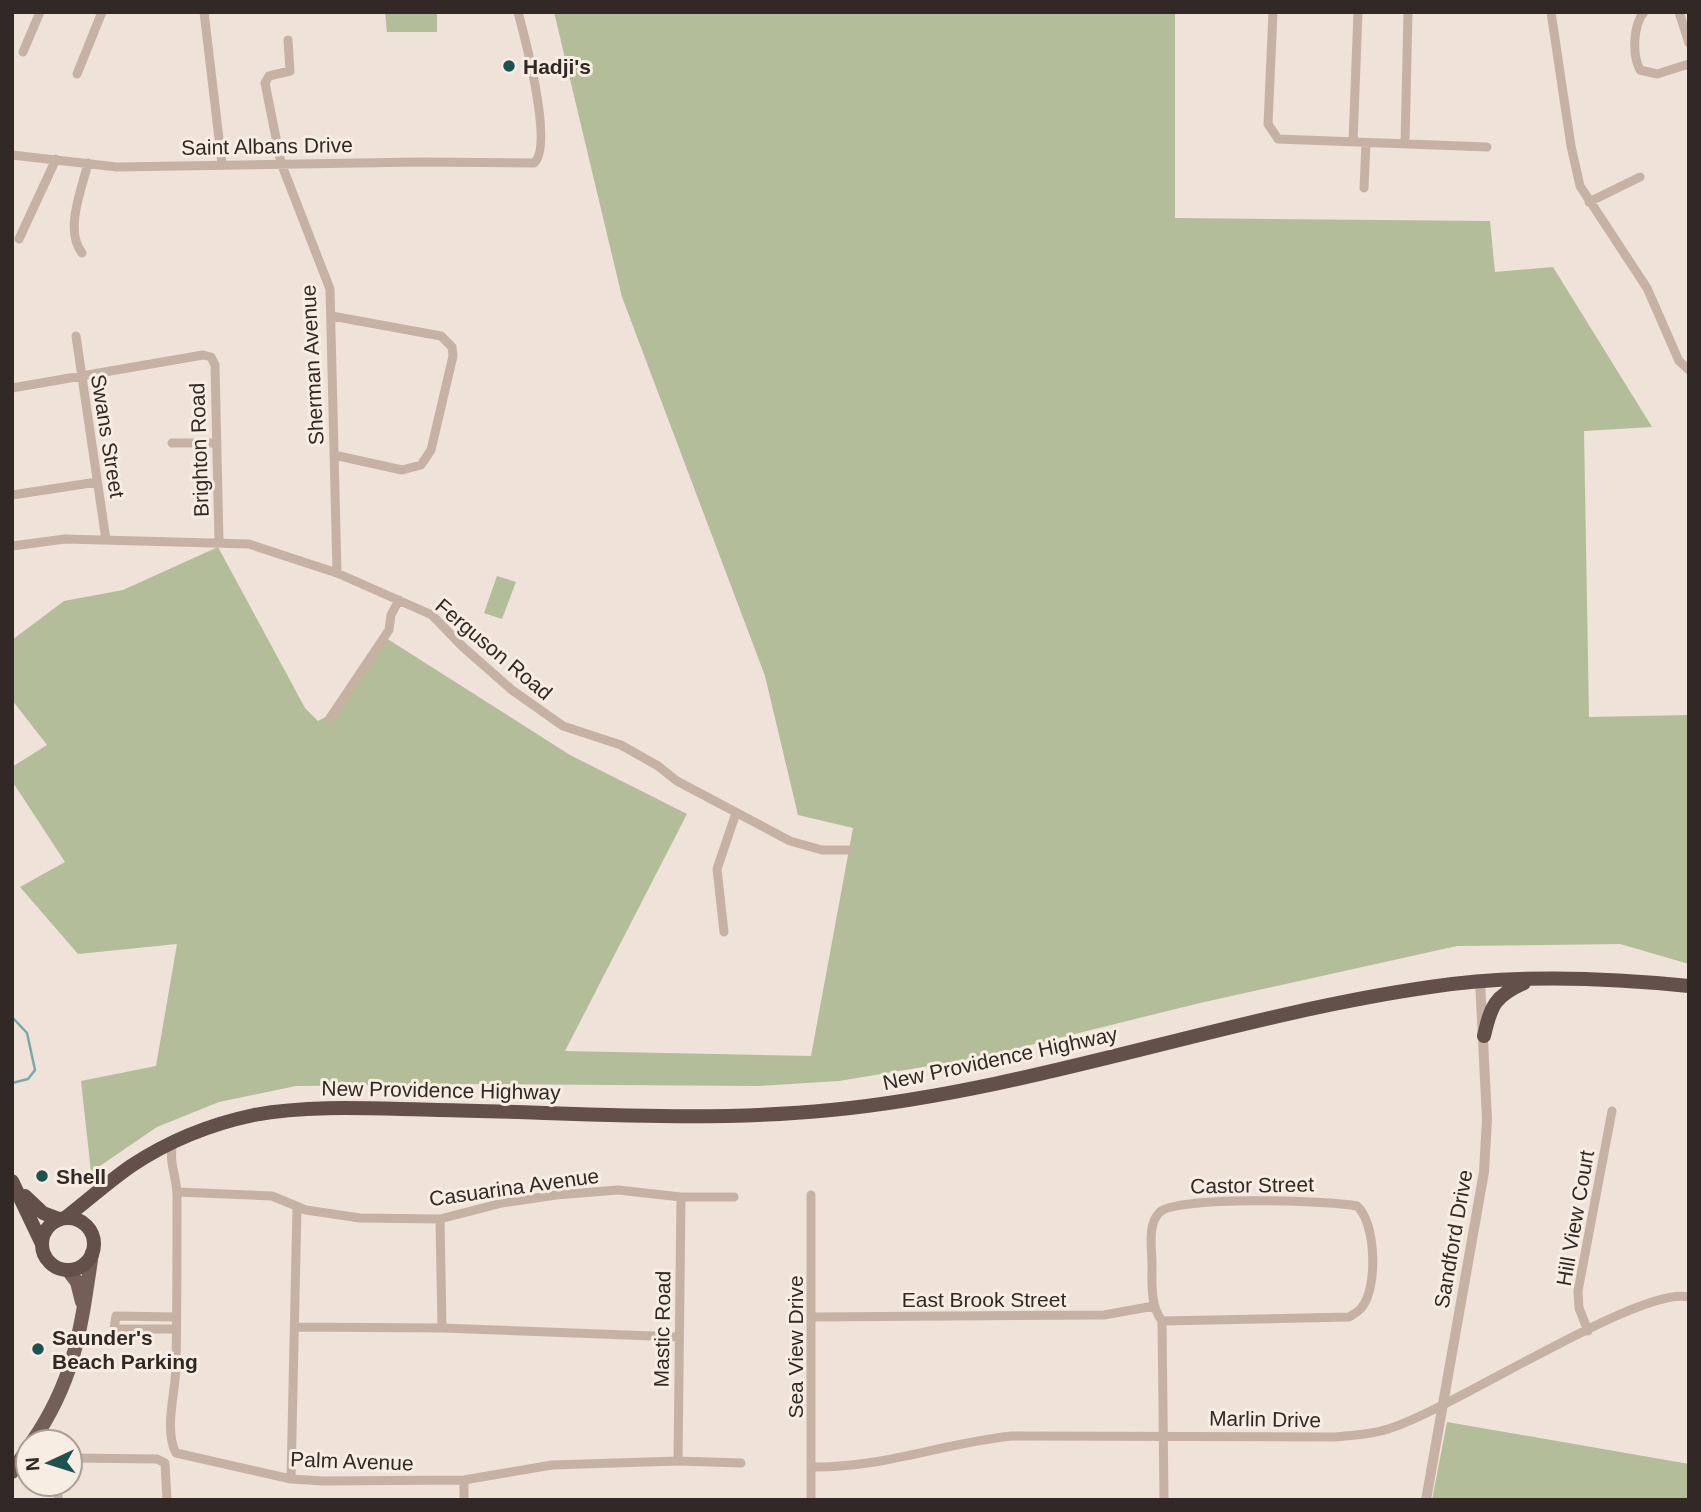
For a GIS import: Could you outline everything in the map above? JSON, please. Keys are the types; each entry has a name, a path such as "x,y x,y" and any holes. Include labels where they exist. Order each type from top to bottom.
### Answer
{"highway":[{"path":"1484,1036 1493,1004 1503,992 1532,979"},
{"name":"New Providence Highway","path":"62,1218 117,1177 166,1151 234,1121 294,1111 410,1109 751,1115 894,1103 975,1089 1375,997 1480,981 1586,979 1689,986"},
{"name":"New Providence Highway","path":"87,1225 91,1208 117,1177"},
{"path":"13,1183 36,1208 62,1218 74,1218 87,1225 93,1235 92,1253 85,1263 68,1270 48,1261 13,1183"},
{"path":"42,1244 46,1229 62,1218"}],"main road":[{"path":"42,1428 51,1414 69,1374 83,1314 92,1253"},
{"path":"68,1270 77,1282 83,1314"}],"street":[{"path":"23,52 40,12"},
{"path":"77,74 102,12"},
{"path":"204,12 222,164"},
{"name":"Saint Albans Drive","path":"12,155 117,167 281,163 534,163 542,152 533,78 517,12"},
{"path":"1273,12 1270,131 1285,141 1487,146"},
{"path":"1353,142 1358,12"},
{"path":"1405,144 1408,12"},
{"path":"1550,12 1570,146 1580,186 1647,288 1679,361 1689,370"},
{"path":"1644,12 1636,29 1636,63 1640,70 1657,74 1689,64"},
{"path":"1679,12 1689,43"},
{"name":"Sherman Avenue","path":"288,40 290,71 269,76 265,83 281,163 328,281 332,316 337,573"},
{"path":"1364,188 1366,143"},
{"path":"19,239 56,159"},
{"path":"82,253 76,246 74,227 88,163"},
{"path":"1589,202 1640,177"},
{"path":"332,316 441,336 452,347 453,356 431,450 421,465 402,470 334,455"},
{"name":"Swans Street","path":"76,336 106,540"},
{"name":"Brighton Road","path":"80,376 203,355 211,357 215,365 219,542"},
{"path":"12,388 80,376"},
{"path":"172,443 217,443"},
{"path":"12,495 97,482"},
{"name":"Ferguson Road","path":"12,546 65,539 219,542 268,549 337,573 432,615 463,648 512,690 563,726 629,750 677,781 790,841 822,850 848,850"},
{"path":"330,718 389,630 391,615 398,600"},
{"path":"724,932 717,869 736,813"},
{"name":"Sandford Drive","path":"1426,1500 1484,1172 1487,1132 1480,981"},
{"name":"Hill View Court","path":"1588,1331 1580,1308 1578,1291 1612,1111"},
{"name":"Palm Avenue","path":"166,1151 177,1192 174,1329 176,1367 171,1432 176,1453 291,1479 464,1480 552,1465 677,1461 741,1463"},
{"name":"Casuarina Avenue","path":"177,1192 272,1196 297,1207 360,1217 440,1219 502,1203 618,1190 681,1197 734,1198"},
{"name":"Sea View Drive","path":"811,1195 811,1500"},
{"name":"Mastic Road","path":"677,1461 681,1197"},
{"name":"Castor Street","path":"1162,1321 1332,1320 1349,1317 1358,1311 1367,1298 1372,1279 1371,1234 1367,1219 1357,1206 1326,1202 1184,1203 1161,1210 1152,1224 1154,1306 1162,1321 1164,1500"},
{"path":"291,1479 297,1207"},
{"path":"440,1219 442,1328"},
{"name":"Marlin Drive","path":"812,1467 840,1467 905,1458 982,1439 1012,1436 1335,1437 1389,1429 1443,1405 1650,1301 1689,1297"},
{"name":"East Brook Street","path":"813,1317 1104,1315 1154,1306"},
{"path":"174,1329 114,1329 116,1315 175,1317"},
{"path":"296,1327 442,1328 679,1336"},
{"path":"84,1458 157,1459 165,1463 167,1500"},
{"path":"464,1480 464,1500"}],"green space":[{"path":"385,12 437,12 437,32 387,32"},
{"path":"554,12 1175,12 1175,218 1490,221 1495,272 1553,267 1652,427 1584,431 1589,717 1689,715 1689,964 1620,944 1457,946 1200,1003 977,1058 839,1081 758,1086 296,1086 219,1102 157,1127 91,1172 81,1081 156,1066 177,944 78,954 20,887 65,862 12,781 12,767 47,745 12,700 12,640 64,601 123,590 218,547 305,708 318,721 331,714 386,638 570,755 687,814 565,1051 811,1056 853,828 798,815 765,676 622,297"},
{"path":"497,576 516,582 502,619 484,613"},
{"path":"1447,1422 1689,1464 1689,1500 1432,1500"}],"waterway":[{"path":"12,1017 27,1033 35,1070 28,1079 12,1083"}],"place":[{"name":"Hadji's","path":"509,66"},
{"name":"Shell","path":"42,1176"},
{"name":"Saunder's Beach Parking","path":"38,1349"}]}
